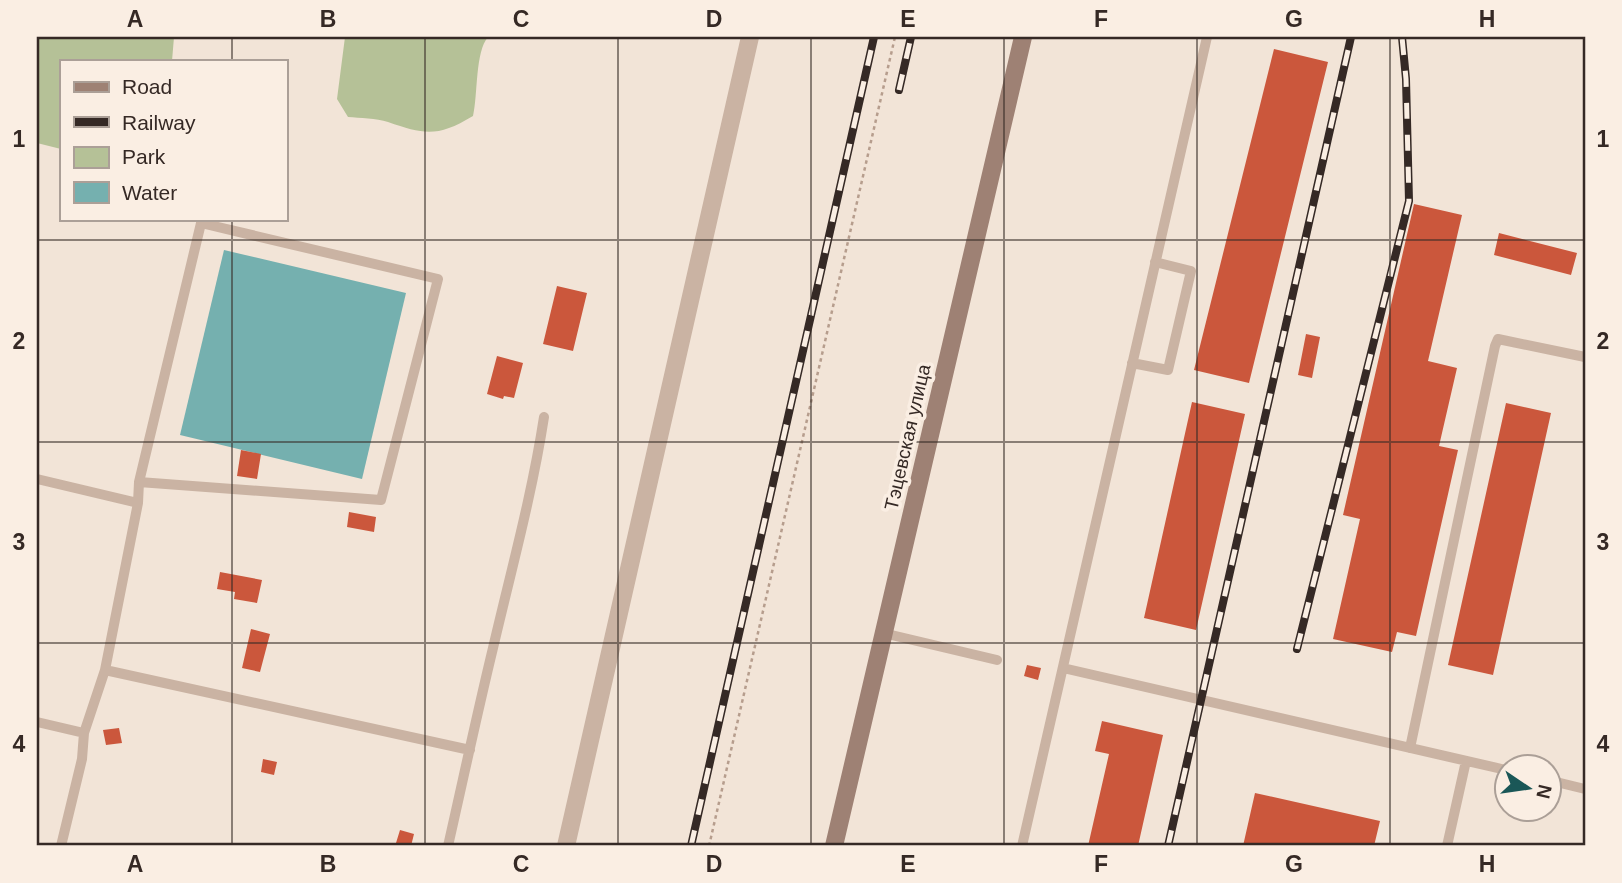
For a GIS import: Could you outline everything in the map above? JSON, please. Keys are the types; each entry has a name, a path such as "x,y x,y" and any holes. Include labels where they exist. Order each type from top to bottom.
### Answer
{"street":[{"path":"566,846 750,37"},
{"name":"Тэцевская улица","path":"834,846 1023,37"}],"lane":[{"path":"1022,846 1207,37"},
{"path":"61,846 82,759 84,733 105,670 138,503 139,482 202,221 438,279 381,500 139,482"},
{"path":"1132,363 1168,370 1183,308 1191,271 1155,262"},
{"path":"1410,748 1498,339 1585,358"},
{"path":"447,846 515,562 544,417"},
{"path":"37,479 138,503"},
{"path":"883,634 997,660"},
{"path":"1063,667 1492,767"},
{"path":"105,670 470,750"},
{"path":"37,722 84,733"},
{"path":"1447,846 1466,761"},
{"path":"1562,783 1585,789"}],"path":[{"path":"709,846 894,37"}],"green space":[{"path":"37,37 174,37 172,60 60,60 60,149 37,143"},
{"path":"345,37 488,37 479,63 473,116 450,128 431,132 412,130 378,120 348,117 337,99"}],"water":[{"path":"224,250 406,293 362,479 180,435"}],"building":[{"path":"1274,49 1328,62 1249,383 1194,370"},
{"path":"1414,204 1462,215 1428,361 1457,368 1439,446 1458,450 1416,636 1397,632 1392,652 1333,639 1360,519 1343,515"},
{"path":"1499,233 1577,253 1571,275 1494,255"},
{"path":"557,286 587,293 573,351 543,344"},
{"path":"1306,334 1320,337 1312,378 1298,375"},
{"path":"497,356 523,363 514,398 504,396 503,399 487,394"},
{"path":"1192,402 1245,414 1196,630 1144,618"},
{"path":"1506,403 1551,413 1493,675 1448,665"},
{"path":"241,450 261,454 257,479 237,476"},
{"path":"349,512 376,517 374,532 347,527"},
{"path":"220,572 262,580 257,603 234,599 235,592 217,589"},
{"path":"251,629 270,634 260,672 242,668"},
{"path":"1027,665 1041,668 1038,680 1024,676"},
{"path":"1102,721 1163,735 1138,846 1088,846 1109,754 1095,751"},
{"path":"119,728 122,743 106,745 103,730"},
{"path":"263,759 277,762 274,775 261,772"},
{"path":"1255,793 1380,821 1374,846 1243,846"},
{"path":"400,830 414,834 411,846 396,843"}],"railway":[{"path":"691,846 874,37"},
{"path":"899,90 911,37"},
{"path":"1168,846 1351,37"},
{"path":"1297,649 1409,201 1406,79 1402,37"}]}
